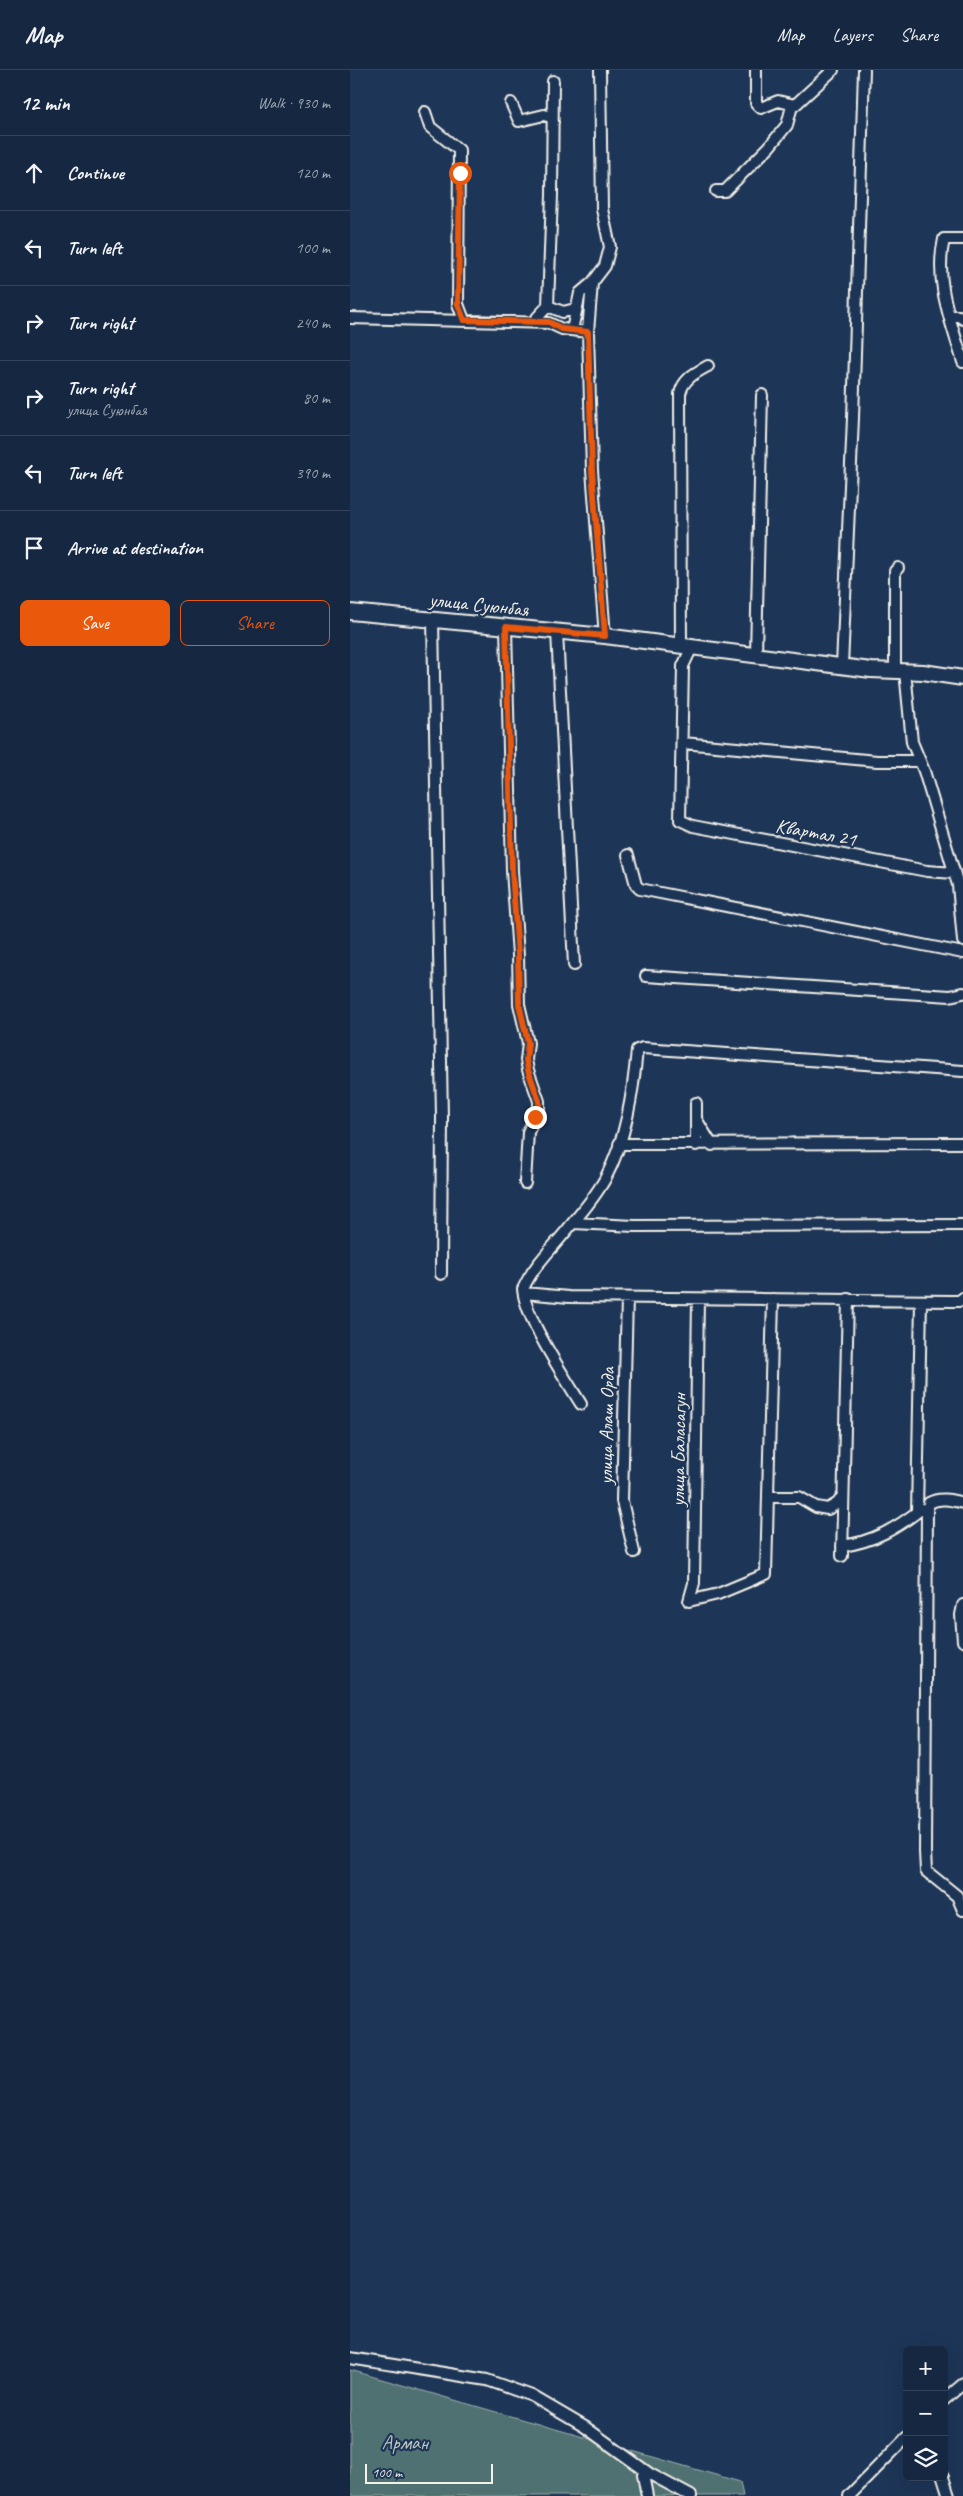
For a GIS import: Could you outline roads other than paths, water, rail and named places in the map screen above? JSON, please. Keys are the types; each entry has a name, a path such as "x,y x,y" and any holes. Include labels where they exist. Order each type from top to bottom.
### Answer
{"street":[{"path":"572,330 580,293 592,283 604,266 610,247 602,208 600,70"},
{"path":"756,70 758,106 764,108 778,101 792,106"},
{"path":"716,191 719,193 725,191 769,147 787,125 792,106 833,70"},
{"path":"842,666 853,418 864,70"},
{"path":"532,322 548,306 553,81"},
{"path":"510,103 519,121 544,115 551,117 553,122"},
{"path":"425,112 430,127 459,150 458,304 464,320"},
{"path":"963,239 944,239 940,255 941,279 949,316 963,362"},
{"path":"592,283 588,332 592,470 605,636"},
{"path":"548,306 564,312 575,310"},
{"path":"949,316 959,316 963,319"},
{"path":"350,318 549,322 572,330 588,332"},
{"path":"708,366 687,379 681,386 680,394 686,646 683,666 683,743 877,761 920,760"},
{"path":"756,654 762,395"},
{"path":"898,568 895,572 900,671 912,742 920,760 958,885 963,940"},
{"name":"улица Суюнбая","path":"350,612 433,618 605,636 842,666 900,671"},
{"path":"433,618 436,683 438,1008 442,1117 441,1274"},
{"path":"506,627 512,871 518,955 519,1004 528,1043 526,1060 528,1070 539,1101 539,1110 528,1132 525,1183"},
{"path":"557,632 574,965"},
{"path":"900,671 963,678"},
{"name":"Квартал 21","path":"683,743 680,820 693,826 927,871 954,873"},
{"path":"628,855 636,885 640,890 963,953"},
{"path":"646,976 950,996 963,993"},
{"path":"581,1404 530,1313 524,1292 526,1282 538,1265 573,1223 604,1180 619,1144 631,1100 637,1050 639,1048 963,1071"},
{"path":"696,1103 696,1145"},
{"path":"696,1119 712,1145"},
{"path":"619,1144 963,1143"},
{"path":"573,1223 635,1226 963,1224"},
{"path":"524,1292 568,1297 698,1299 959,1301 963,1298"},
{"name":"улица Алаш Орда","path":"627,1298 622,1501 634,1552"},
{"name":"улица Баласагун","path":"698,1299 694,1583 688,1601 718,1594 766,1574 768,1497"},
{"path":"773,1299 768,1497 799,1498 816,1507 828,1509 838,1503 843,1495"},
{"path":"848,1300 842,1551 887,1533 929,1503 944,1499 962,1502"},
{"path":"917,1512 921,1301"},
{"path":"929,1503 925,1865 930,1876 957,1896 963,1910"},
{"path":"963,1605 961,1629 963,1641"},
{"path":"350,2358 497,2382 532,2396 585,2428 646,2471 692,2496"},
{"path":"948,2397 963,2384"},
{"path":"849,2496 903,2441"},
{"path":"646,2471 643,2475 643,2482 647,2496"},
{"path":"944,2481 949,2496"}],"park label":[{"name":"Арман","path":"405,2442"}]}
